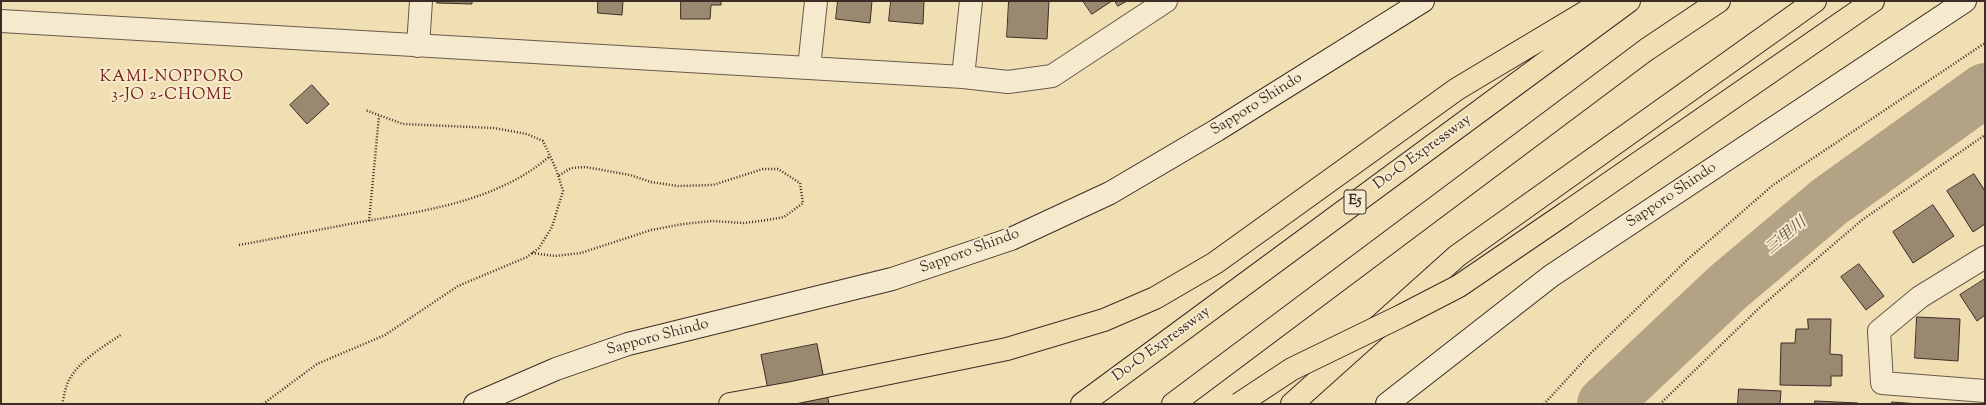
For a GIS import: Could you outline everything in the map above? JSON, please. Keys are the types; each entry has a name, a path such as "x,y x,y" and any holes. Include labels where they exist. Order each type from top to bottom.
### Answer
{"highway":[{"path":"730,404 792,393 1007,349 1104,320 1155,298 1215,263 1457,88 1604,1"},
{"name":"Do-O Expressway","path":"1082,404 1629,1"},
{"path":"1173,404 1646,50 1719,1"},
{"path":"1292,404 1457,256 1815,1"},
{"path":"1239,404 1292,369 1402,316 1459,286 1873,1"}],"street":[{"path":"418,46 421,1"},
{"path":"809,68 816,1"},
{"path":"963,77 971,1"},
{"path":"1,21 963,77 1008,82 1052,76 1166,1"},
{"name":"Sapporo Shindo","path":"475,404 556,369 628,344 892,279 1011,239 1110,193 1217,130 1423,1"},
{"name":"Sapporo Shindo","path":"1387,404 1551,276 1965,1"},
{"path":"1985,257 1920,297 1879,331 1882,383 1985,391"}],"path":[{"path":"1544,404 1592,353 1687,260 1773,185 1985,43"},
{"path":"263,404 317,364 385,335 458,286 520,260 532,253 539,248 552,227 563,191 543,141 527,134 494,128 403,124 365,110"},
{"path":"369,221 379,116"},
{"path":"1660,404 1758,309 1862,220 1985,135"},
{"path":"239,245 453,204 489,193 536,169 550,156"},
{"path":"532,253 555,256 582,253 651,230 683,224 712,221 744,223 784,217 803,203 800,183 778,169 763,169 713,185 678,186 651,182 630,175 586,167 571,168 558,176"},
{"path":"62,404 68,382 77,370 96,352 122,334"}],"building":[{"path":"437,1 472,1 472,4 437,3"},
{"path":"598,1 623,1 622,15 598,13"},
{"path":"681,1 721,1 721,5 711,5 710,19 681,19"},
{"path":"838,1 872,1 870,23 836,19"},
{"path":"891,1 924,1 923,24 889,21"},
{"path":"1009,1 1049,1 1047,39 1007,37"},
{"path":"1083,1 1112,1 1092,14"},
{"path":"1115,1 1127,1 1118,6"},
{"path":"312,85 329,104 307,124 290,105"},
{"path":"1974,174 1985,191 1985,224 1973,232 1947,191"},
{"path":"1933,205 1954,236 1913,263 1893,232"},
{"path":"1859,264 1884,296 1866,310 1841,277"},
{"path":"1985,279 1985,315 1977,321 1960,295"},
{"path":"1917,317 1960,319 1958,361 1915,358"},
{"path":"1808,319 1831,319 1830,354 1842,355 1842,376 1831,376 1831,386 1780,385 1781,343 1795,343 1796,329 1808,329"},
{"path":"817,344 829,404 771,404 761,355"},
{"path":"1739,389 1781,391 1780,404 1738,404"},
{"path":"1815,401 1858,403 1858,404 1815,404"},
{"path":"1892,402 1920,404 1892,404"}],"waterway":[{"name":"三里川","path":"1604,404 1728,287 1829,202 1985,90"}],"district":[{"name":"KAMI-NOPPORO 3-JO 2-CHOME","path":"172,87"}]}
